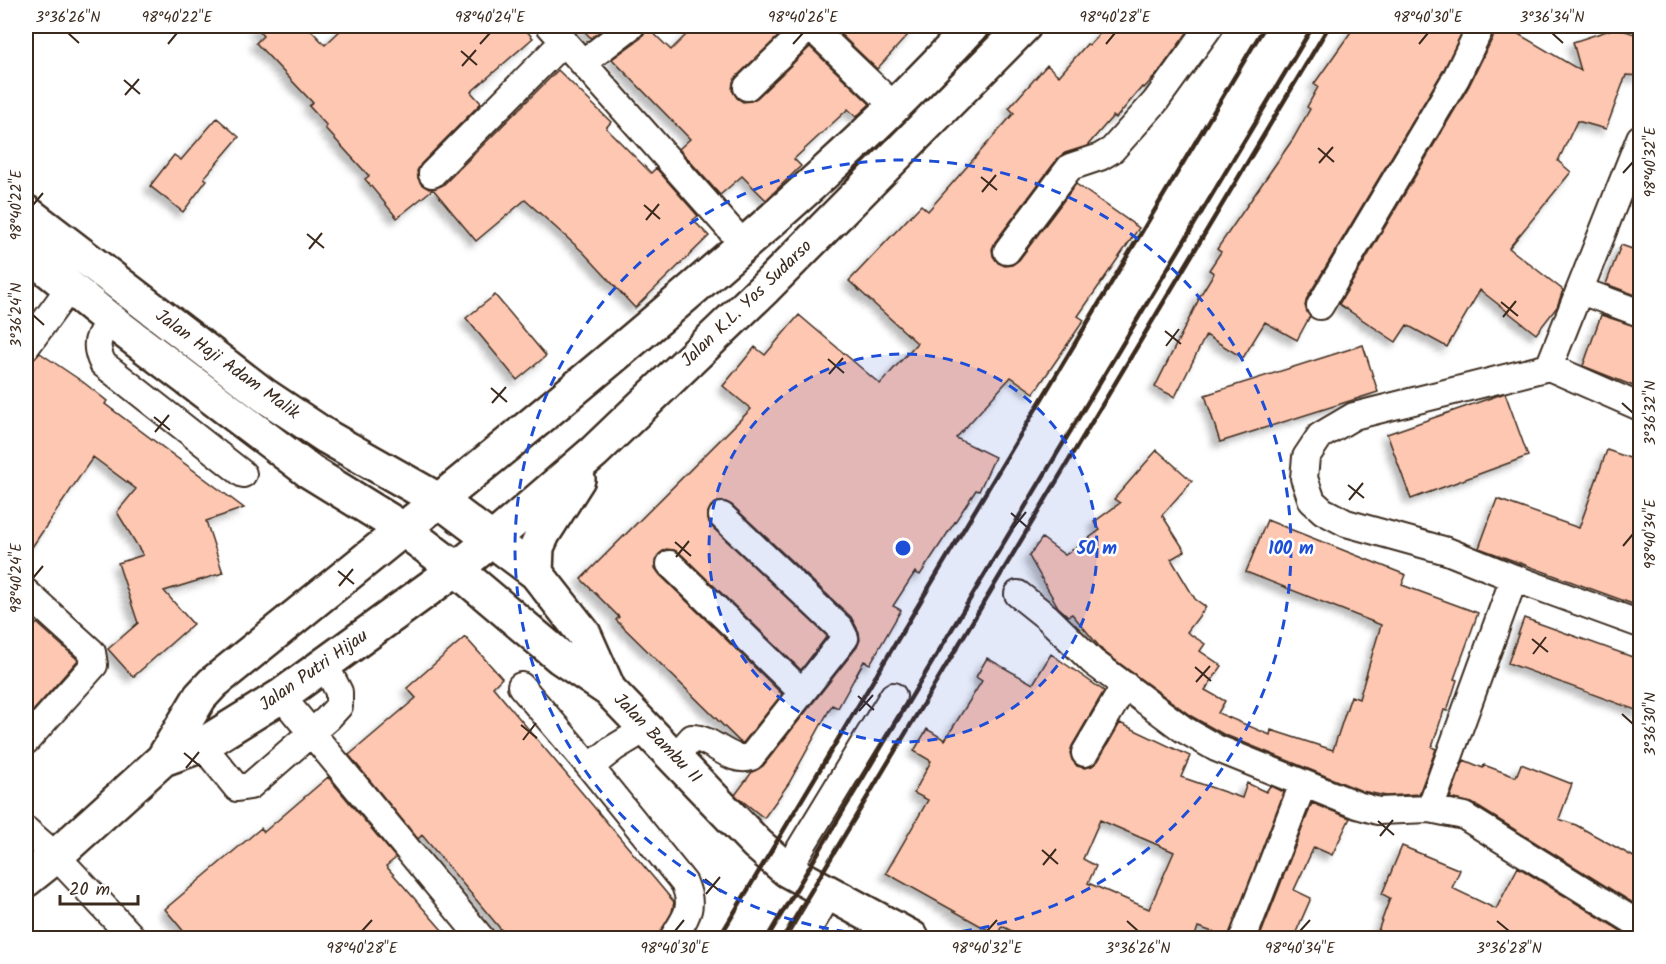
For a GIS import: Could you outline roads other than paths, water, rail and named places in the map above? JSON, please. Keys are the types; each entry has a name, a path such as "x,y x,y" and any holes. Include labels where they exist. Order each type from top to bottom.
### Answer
{"main road":[{"path":"609,690 560,657 456,569 403,529 440,501 744,245 895,107 972,26"},
{"name":"Jalan K.L. Yos Sudarso","path":"456,569 594,452 765,288 1024,26"},
{"name":"Jalan Haji Adam Malik","path":"26,212 264,395 327,437 440,501"},
{"name":"Jalan Haji Adam Malik","path":"26,252 309,471 403,529"},
{"path":"536,573 537,548 543,534 594,452"},
{"name":"Jalan Bambu II","path":"440,501 536,573 584,634 609,690 757,844 787,870 912,939"},
{"name":"Jalan Putri Hijau","path":"26,880 163,759 200,697 213,683 403,529"},
{"name":"Jalan Putri Hijau","path":"163,759 202,745 281,696 456,569"}],"street":[{"path":"584,62 631,26"},
{"path":"747,87 810,26 895,107"},
{"path":"1007,251 1070,167 1100,157 1112,150 1155,102 1210,26"},
{"path":"1320,306 1456,78 1481,26"},
{"path":"432,174 557,33 744,245"},
{"path":"1549,367 1638,153"},
{"path":"26,347 70,287"},
{"path":"1581,291 1641,313"},
{"path":"111,320 100,334 96,351 103,364 243,474"},
{"path":"1641,407 1549,367 1354,416 1320,436 1306,457 1304,478 1312,501 1323,511 1346,524 1447,551 1641,624"},
{"path":"675,757 692,738 703,740 741,758 751,757 845,638 845,634 722,516"},
{"path":"670,564 802,692"},
{"path":"1430,809 1514,578"},
{"path":"26,592 92,652 94,659 94,665 26,741"},
{"path":"1018,594 1093,662 1183,729 1216,748 1357,805 1378,811 1430,809 1464,816 1641,925"},
{"path":"202,745 237,788 249,786 339,706 339,692 325,665"},
{"path":"1085,753 1125,685"},
{"path":"521,686 591,767 684,883 689,894 690,911 673,939"},
{"path":"281,696 480,939"},
{"path":"787,870 893,696"},
{"path":"591,767 647,728"},
{"path":"1243,939 1303,784"},
{"path":"26,830 56,855 133,939"},
{"path":"804,937 829,894"}],"railway":[{"path":"719,938 1265,26"},
{"path":"767,938 1313,26"},
{"path":"783,938 1329,26"}]}
